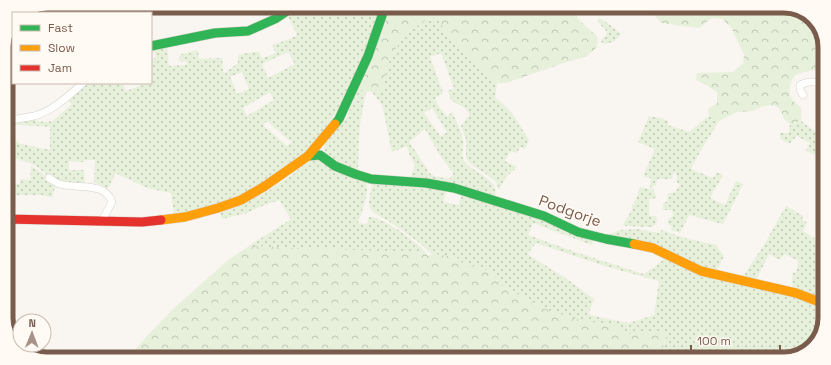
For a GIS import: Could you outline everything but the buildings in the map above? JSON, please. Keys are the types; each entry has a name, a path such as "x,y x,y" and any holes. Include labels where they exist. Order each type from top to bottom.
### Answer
{"street":[{"path":"152,46 215,33 248,31 275,19 284,13"},
{"path":"13,219 142,222 185,217 241,200 265,186 308,156 339,119 368,56 382,13"},
{"path":"803,95 800,90 800,84 808,81 818,83"},
{"path":"13,120 34,116 48,110 82,84"},
{"name":"Podgorje","path":"308,156 320,155 335,166 371,179 426,183 454,188 544,216 578,232 653,248 701,271 796,293 818,301"},
{"path":"49,178 55,183 97,188 110,197 112,202 111,205 102,221"}],"green space":[{"path":"288,13 377,13 365,54 338,110 317,139 298,159 282,168 268,182 237,198 174,215 171,193 147,188 116,173 108,188 94,182 95,160 84,160 84,162 69,161 69,170 84,170 85,185 77,185 56,180 35,165 13,157 13,140 21,144 50,150 50,127 13,125 13,122 29,119 45,122 53,121 72,104 68,99 85,84 123,84 126,91 145,84 152,84 152,60 156,57 154,51 152,52 152,48 167,44 169,66 187,65 187,62 179,61 179,56 198,50 199,59 222,58 223,71 225,73 238,63 238,55 259,52 262,58 276,53 272,45 297,35 287,14","holes":["288,52 295,64 268,78 262,64","242,72 249,89 237,94 230,77","270,92 274,100 247,116 243,108","267,121 291,143 287,146 263,125"]},
{"path":"387,13 575,13 581,22 597,36 598,42 596,48 587,56 506,83 497,83 477,63 464,54 446,35 441,22 431,17 406,33 387,62 383,91 366,92 358,88 380,37"},
{"path":"653,13 784,13 797,16 806,21 816,36 818,45 818,69 796,75 791,83 791,96 801,108 801,121 790,124 784,119 780,109 776,106 770,105 753,111 737,112 719,121 709,116 708,109 717,103 717,92 696,80 697,73 734,72 743,63 744,55 731,27 722,19 712,18 699,28 661,23"},
{"path":"431,17 441,22 446,35 464,54 477,63 497,83 495,97 512,113 529,140 525,149 520,147 517,153 510,151 505,161 517,167 506,177 499,190 496,182 468,162 466,157 466,139 461,126 470,114 463,107 451,100 448,91 454,88 441,53 430,57 443,93 435,98 439,107 447,117 452,112 463,138 462,155 465,162 490,180 494,185 495,197 410,178 415,165 407,146 392,152 382,105 371,91 383,91 387,62 406,33","holes":["432,108 447,132 441,137 424,113","425,129 441,157 453,173 449,179 434,176 428,172 409,142"]},
{"path":"599,18 621,34 618,38 607,44 601,42 607,32 598,21"},
{"path":"358,88 366,92 359,134 358,173 326,154 324,143 346,119"},
{"path":"649,116 668,121 668,125 689,132 709,116 719,121 691,169 713,178 717,172 723,175 710,198 725,205 736,181 743,184 723,224 689,215 680,233 671,230 672,226 668,224 668,220 673,215 672,210 663,210 663,202 667,202 668,193 674,193 680,185 676,181 676,173 673,174 672,179 657,179 656,185 652,187 657,198 649,199 649,216 656,216 657,222 654,226 625,226 623,224 632,210 632,204 634,204 640,187 650,189 651,178 644,177 644,174 655,149 638,142"},
{"path":"801,121 816,132 818,129 818,150 815,155 806,151 810,143 797,136 790,143 785,142 780,138 780,133 788,133 790,124"},
{"path":"314,159 321,160 366,182 366,198 358,223 367,224 369,217 374,217 381,220 410,238 426,253 249,246 291,219 279,200 247,213 222,219 220,213 237,207 268,191 292,175 307,162"},
{"path":"31,166 56,184 52,197 40,195 13,195 13,184 20,184 20,179 30,180"},
{"path":"372,183 447,189 443,202 459,205 462,192 593,239 592,245 533,223 528,235 643,274 656,266 667,256 818,304 817,325 811,339 803,346 793,351 742,352 735,349 728,352 661,352 666,339 663,332 655,331 628,334 617,326 583,321 550,311 502,286 488,271 480,267 463,264 459,259 448,256 432,254 417,241 374,213 370,208 369,201","holes":["536,243 608,267 659,281 654,315 629,323 607,319 588,314 594,299 564,277 527,254"]},
{"path":"786,206 803,216 802,219 807,223 803,231 818,241 818,298 793,290 793,272 796,273 799,261 784,254 780,260 769,254 756,280 747,278 744,275 764,245"},
{"path":"637,229 659,233 661,230 688,239 716,245 724,256 716,272 610,238 610,234 620,230"},
{"path":"249,246 426,253 428,256 432,254 448,256 459,259 463,264 480,267 488,271 502,286 550,311 583,321 617,326 628,334 655,331 663,332 666,339 661,352 133,352 172,310 227,261"},
{"path":"735,349 742,352 728,352"}],"traffic: fast":[{"path":"152,46 215,33 248,31 275,19 284,13"},
{"path":"335,124 339,119 368,56 383,13"},
{"path":"308,156 320,155 335,166 371,179 426,183 454,188 544,216 578,232 634,244"}],"traffic: slow":[{"path":"161,220 185,217 241,200 265,186 308,156 335,124"},
{"path":"634,244 653,248 701,271 796,293 818,301"}],"traffic: jam":[{"path":"13,219 142,222 161,220"}]}
